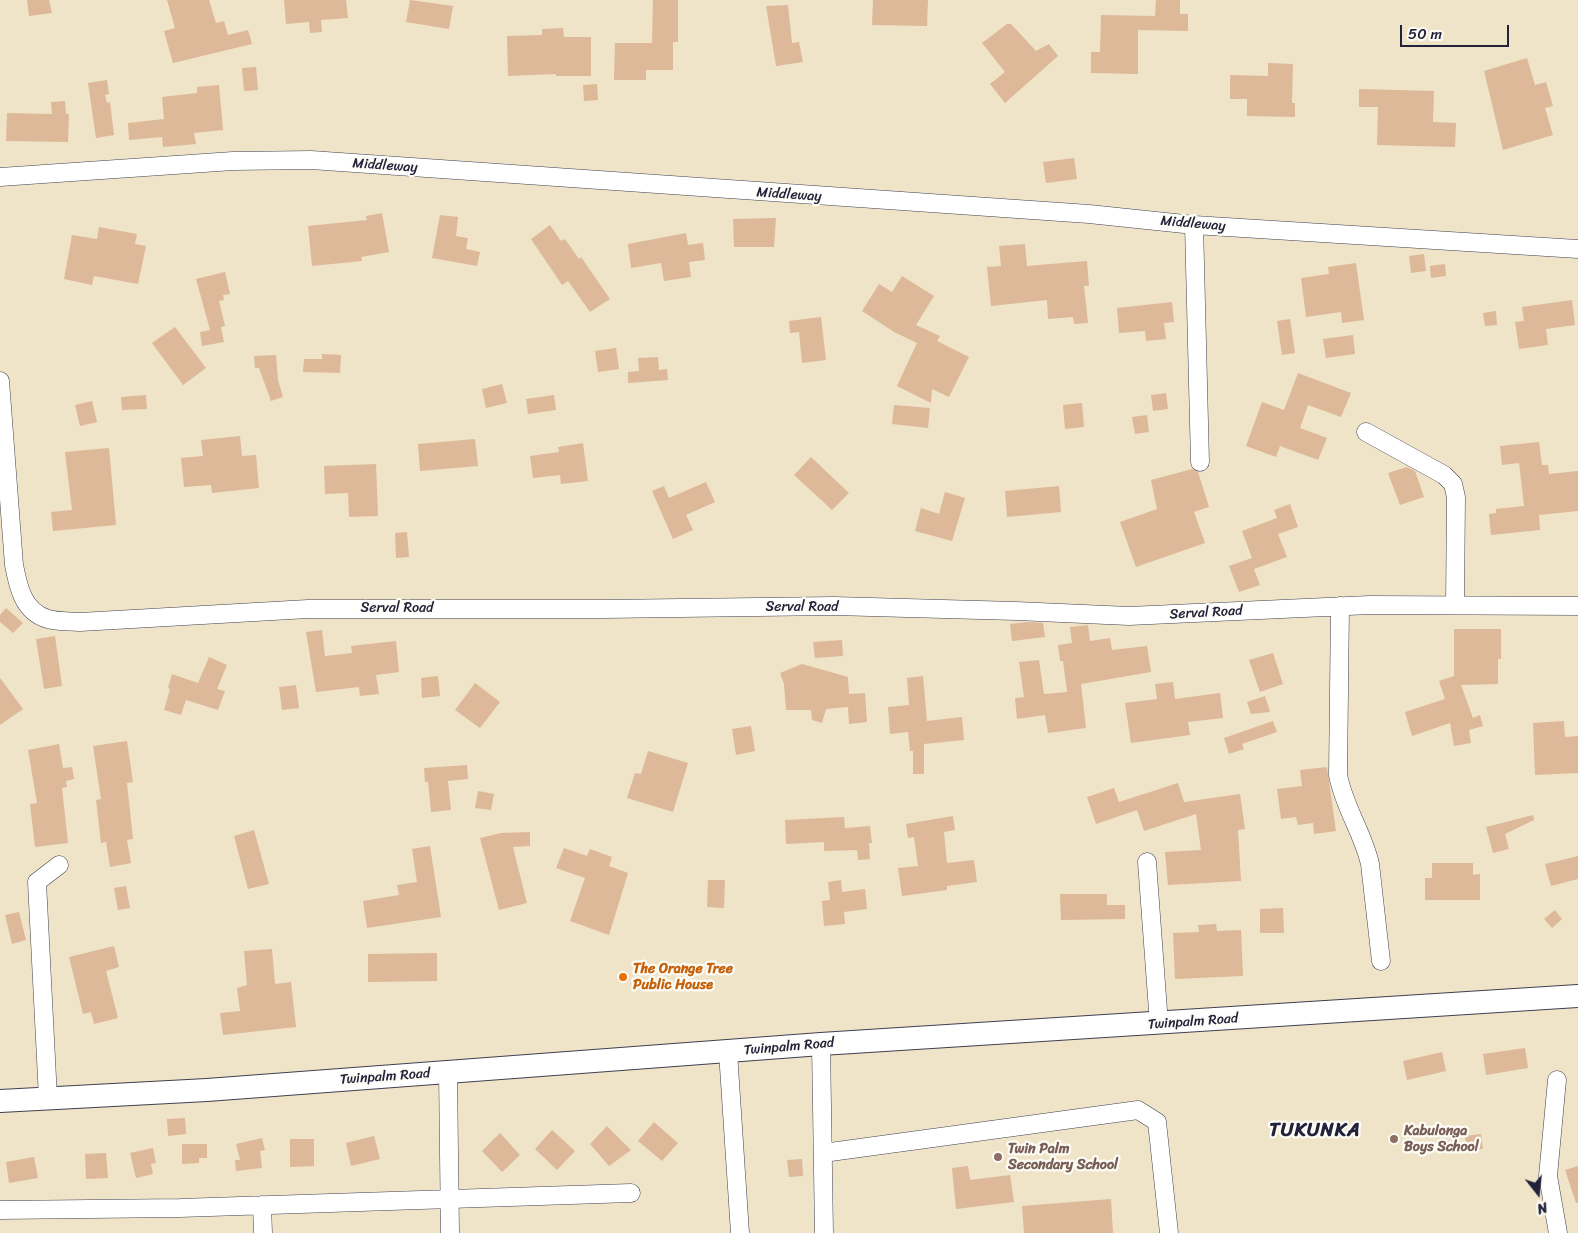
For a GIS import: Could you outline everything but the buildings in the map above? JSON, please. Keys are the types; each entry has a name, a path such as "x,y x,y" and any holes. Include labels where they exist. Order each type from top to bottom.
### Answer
{"main road":[{"name":"Twinpalm Road","path":"0,1101 207,1090 821,1044 1578,996"}],"street":[{"name":"Middleway","path":"0,177 233,161 311,160 1090,214 1194,225 1578,249"},
{"path":"1194,225 1200,462"},
{"name":"Serval Road","path":"0,381 14,565 20,592 29,607 47,619 80,622 318,609 604,609 834,606 1130,616 1340,606 1578,606"},
{"path":"1366,432 1444,475 1453,484 1456,497 1455,605"},
{"path":"1340,606 1338,775 1341,791 1367,849 1381,961"},
{"path":"1147,862 1159,1024"},
{"path":"48,1098 37,882 59,865"},
{"path":"821,1044 824,1233"},
{"path":"728,1052 740,1233"},
{"path":"448,1073 450,1233"},
{"path":"1557,1080 1548,1176 1558,1233"},
{"path":"823,1154 1138,1110 1157,1122 1169,1233"},
{"path":"0,1210 262,1205 631,1193"},
{"path":"262,1205 263,1233"}],"place":[{"name":"The Orange Tree Public House","path":"623,977"},
{"name":"Kabulonga Boys School","path":"1394,1139"},
{"name":"Twin Palm Secondary School","path":"998,1157"}],"district":[{"name":"TUKUNKA","path":"1315,1131"}]}
